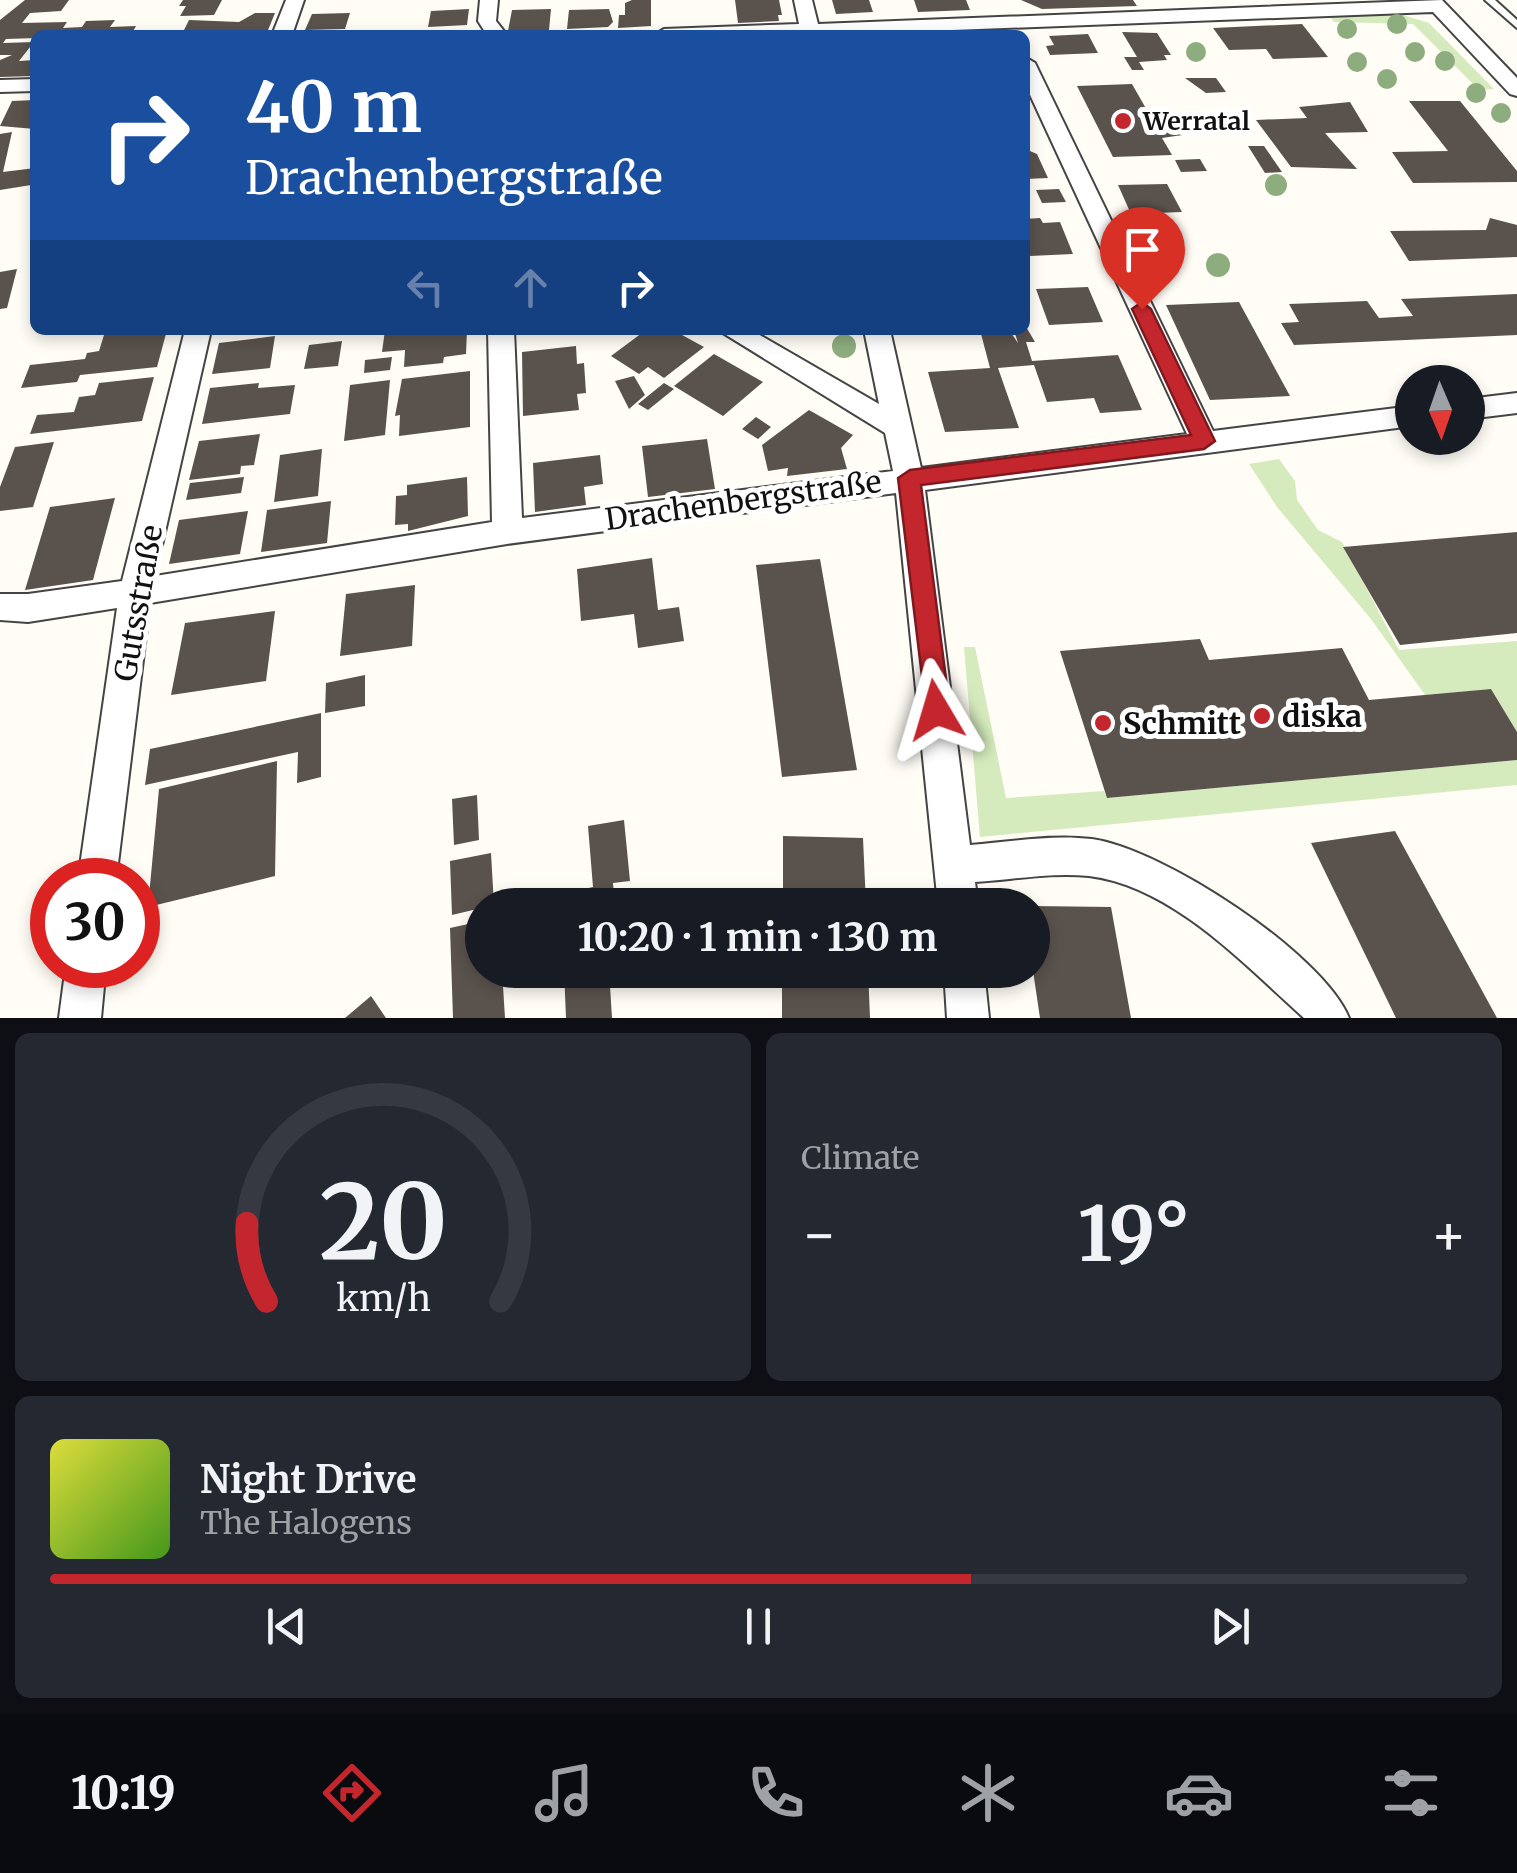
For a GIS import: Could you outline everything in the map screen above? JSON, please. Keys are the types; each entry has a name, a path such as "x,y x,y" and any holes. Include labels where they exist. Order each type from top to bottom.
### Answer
{"street":[{"path":"284,30 295,0"},
{"path":"489,0 486,21 493,30"},
{"path":"803,0 810,30"},
{"path":"995,0 1008,28"},
{"path":"909,30 1008,28 1435,3 1517,90"},
{"path":"1030,74 1204,441"},
{"path":"0,86 30,85"},
{"name":"Gutsstraße","path":"101,858 135,592 197,335"},
{"path":"501,335 508,532"},
{"path":"740,335 899,428"},
{"path":"878,335 910,478 956,888"},
{"path":"1485,407 1517,403"},
{"name":"Drachenbergstraße","path":"0,608 135,592 508,532 1395,418"},
{"path":"954,864 1092,858 1139,871 1216,919 1318,1004 1328,1018"},
{"path":"80,1018 83,988"},
{"path":"966,988 968,1018"}],"lane":[{"path":"1490,0 1517,25"}],"green space":[{"path":"1400,14 1429,23 1494,89 1479,90 1413,24 1334,22 1330,17"},
{"path":"1279,459 1295,481 1297,500 1318,530 1342,542 1399,650 1517,641 1517,732 1491,689 1425,695 1371,619 1277,507 1249,464"},
{"path":"964,647 975,647 1006,798 1104,791 1107,798 1517,760 1517,785 980,837"}],"building":[{"path":"25,0 69,0 61,11 30,13 22,23 67,22 63,28 82,27 86,21 115,20 110,27 136,26 134,30 30,30 30,38 6,39 3,43 30,42 19,61 30,60 30,76 0,77 0,60 12,55 0,55 0,20"},
{"path":"183,0 222,0 214,15 180,16 186,6 179,6"},
{"path":"651,0 651,26 618,28 619,15 625,15 625,3"},
{"path":"735,0 779,0 782,15 778,15 779,21 738,23"},
{"path":"832,0 869,0 873,12 836,14"},
{"path":"914,0 966,0 970,10 918,12"},
{"path":"1021,0 1133,0 1137,6 1042,9"},
{"path":"469,9 467,25 428,27 431,11"},
{"path":"551,9 549,30 508,30 512,10"},
{"path":"609,9 613,22 608,27 567,29 569,10"},
{"path":"255,13 275,13 268,30 184,30 189,20 239,22"},
{"path":"350,13 345,29 305,30 312,14"},
{"path":"1302,24 1328,57 1273,59 1266,49 1229,50 1213,28"},
{"path":"1122,32 1157,33 1171,55 1164,55 1167,60 1139,62 1144,70 1132,70 1124,57 1137,57"},
{"path":"1088,34 1098,53 1050,55 1046,46 1054,45 1049,36"},
{"path":"1185,78 1216,78 1226,92 1206,93"},
{"path":"1132,84 1152,119 1191,119 1201,124 1203,132 1162,138 1172,155 1113,157 1077,86"},
{"path":"30,100 30,129 0,126 12,101"},
{"path":"1409,101 1460,101 1517,171 1517,182 1413,183 1392,152 1448,151"},
{"path":"1350,102 1368,132 1325,133 1357,169 1291,167 1256,120 1307,118 1299,107"},
{"path":"12,132 3,172 30,169 30,185 0,190 0,134"},
{"path":"1248,146 1264,146 1282,172 1265,173"},
{"path":"1030,151 1037,154 1048,178 1030,179"},
{"path":"1200,159 1207,171 1181,172 1175,160"},
{"path":"1167,184 1182,212 1131,214 1118,185"},
{"path":"1059,189 1066,202 1042,203 1036,190"},
{"path":"1490,218 1517,225 1517,257 1409,261 1390,231 1486,230"},
{"path":"1030,219 1060,222 1073,254 1030,256"},
{"path":"17,269 7,308 0,309 0,272"},
{"path":"1088,287 1103,322 1049,325 1036,289"},
{"path":"1517,294 1517,335 1294,345 1281,323 1299,322 1289,304 1367,301 1379,318 1413,316 1401,299"},
{"path":"1239,302 1290,396 1210,400 1166,305"},
{"path":"1030,334 1035,342 1026,342 1032,361 1118,355 1142,410 1100,413 1094,398 1047,402 1034,365 998,368 1019,428 945,432 928,372 990,368 981,335 1012,335 1018,343 1016,335"},
{"path":"104,335 166,335 157,367 80,375 77,382 21,388 30,365 85,359 87,353 99,351"},
{"path":"384,335 467,335 466,354 444,357 443,363 404,367 405,350 382,352"},
{"path":"639,335 682,335 704,347 664,378 648,367 639,374 611,356"},
{"path":"275,336 270,368 212,374 219,343"},
{"path":"342,341 338,366 304,369 309,345"},
{"path":"576,346 577,364 584,363 586,393 577,394 579,410 523,416 522,352"},
{"path":"714,354 763,382 723,416 674,386"},
{"path":"392,357 390,370 364,373 365,360"},
{"path":"470,371 470,427 399,436 400,415 395,416 402,379"},
{"path":"634,376 645,395 629,409 615,381"},
{"path":"154,377 142,421 30,434 37,415 74,412 79,397 95,395 99,383"},
{"path":"390,380 385,435 344,441 350,385"},
{"path":"259,383 258,388 295,385 290,414 202,424 210,388"},
{"path":"664,383 674,389 648,410 638,404"},
{"path":"809,410 853,435 841,448 847,469 787,476 788,468 768,471 762,445"},
{"path":"756,417 771,427 758,439 742,429"},
{"path":"260,434 254,465 241,466 240,474 189,480 199,441"},
{"path":"707,439 715,489 648,497 642,446"},
{"path":"54,442 33,507 0,511 0,487 15,447"},
{"path":"322,449 318,496 274,502 280,455"},
{"path":"600,455 603,484 584,487 586,505 535,512 533,463"},
{"path":"244,477 241,493 186,500 190,483"},
{"path":"467,477 468,516 408,531 408,524 395,525 396,496 407,495 407,485"},
{"path":"115,498 93,580 25,590 50,507"},
{"path":"331,501 327,543 261,552 267,510"},
{"path":"248,511 240,554 169,564 179,520"},
{"path":"1517,532 1517,633 1400,645 1343,547"},
{"path":"652,558 658,610 679,607 684,641 638,648 634,614 581,621 577,569"},
{"path":"820,559 857,770 782,777 756,565"},
{"path":"415,585 412,646 340,656 346,594"},
{"path":"275,611 266,681 171,695 185,623"},
{"path":"1200,639 1209,660 1342,648 1369,700 1491,689 1517,732 1517,760 1107,798 1060,651"},
{"path":"365,675 365,706 325,713 326,683"},
{"path":"321,713 321,777 297,783 298,752 145,785 150,749"},
{"path":"277,761 275,876 160,904 160,858 153,858 159,789"},
{"path":"477,795 479,840 454,845 452,799"},
{"path":"624,820 630,881 613,883 613,888 588,888 593,887 588,826"},
{"path":"1395,831 1497,1018 1396,1018 1311,843"},
{"path":"783,836 863,838 865,888 783,888"},
{"path":"491,853 493,888 465,888 465,912 452,915 450,861"},
{"path":"1050,906 1111,907 1131,1018 1040,1018 1036,988 1050,988"},
{"path":"465,925 465,988 503,988 505,1018 453,1018 450,928"},
{"path":"565,988 610,988 612,1018 566,1018"},
{"path":"782,988 869,988 870,1018 782,1018"},
{"path":"371,996 386,1018 345,1018"}],"place":[{"name":"Werratal","path":"1123,121"},
{"name":"diska","path":"1262,716"},
{"name":"Schmitt","path":"1103,723"}],"route":[{"path":"936,710 910,478 1204,441 1142,309"}]}
